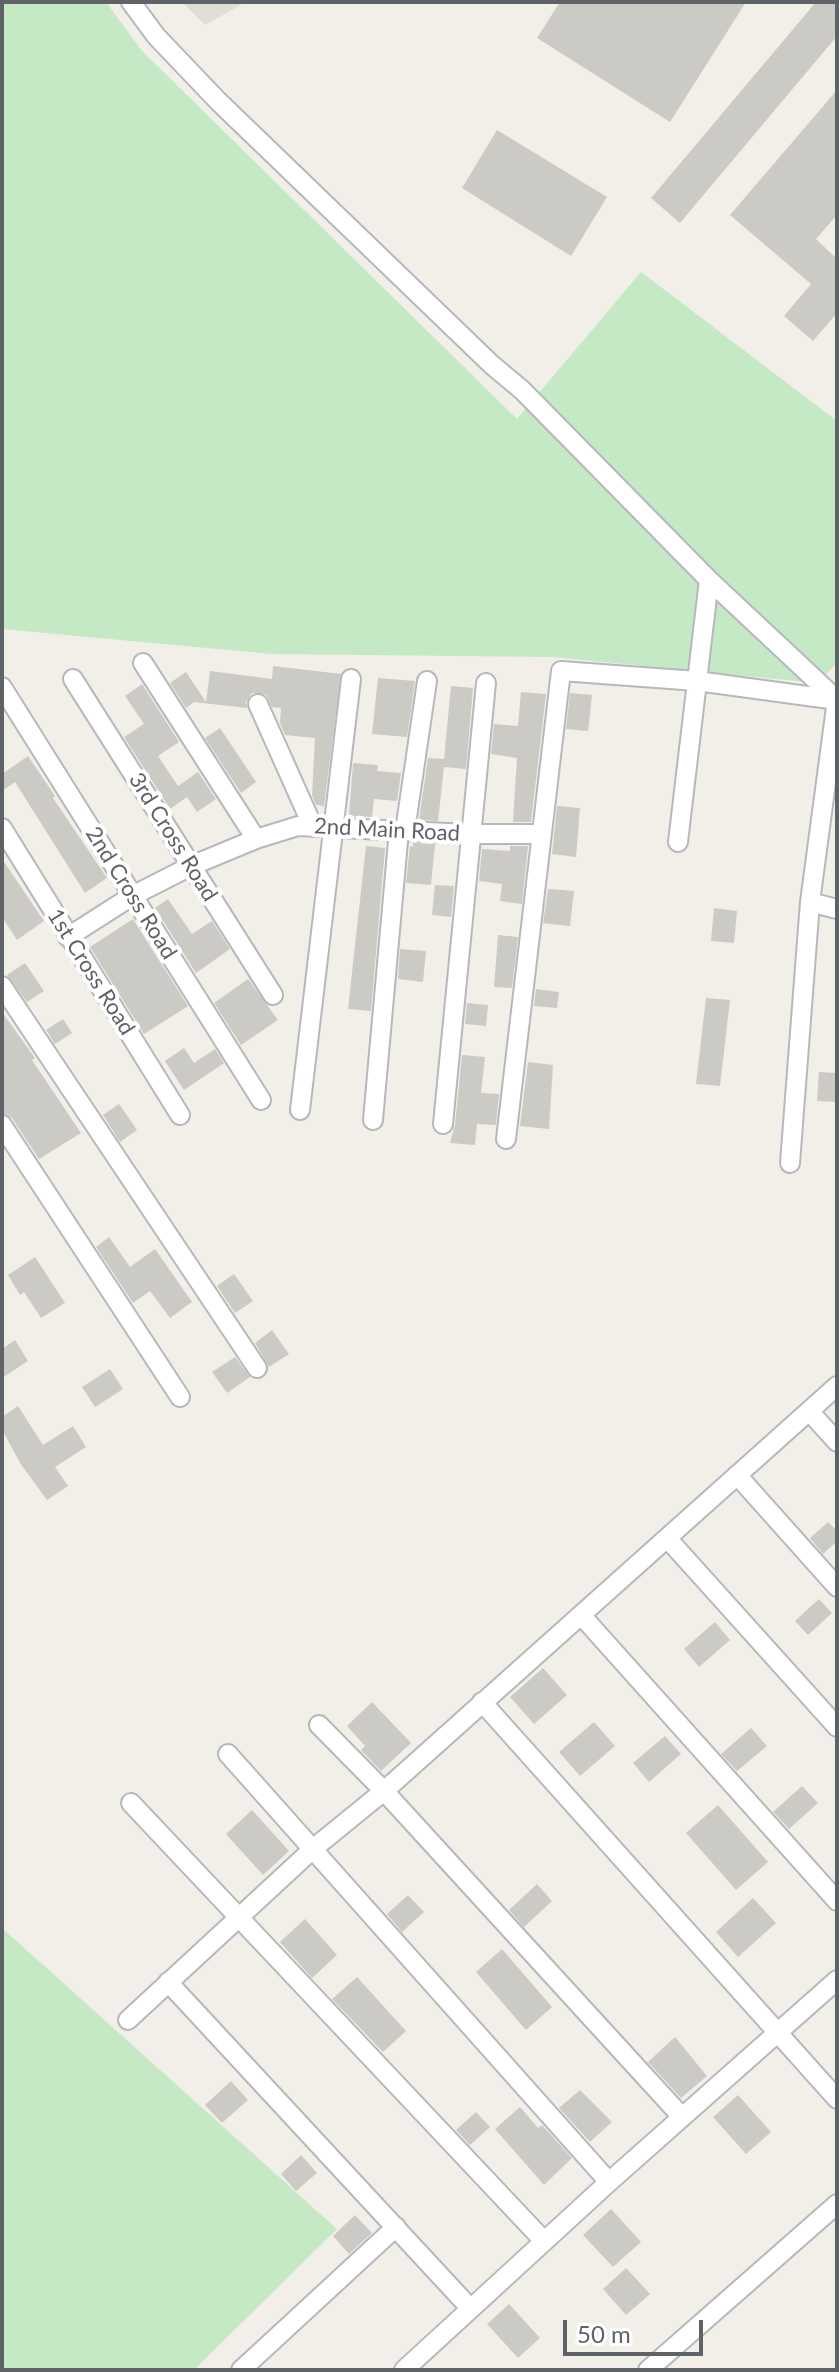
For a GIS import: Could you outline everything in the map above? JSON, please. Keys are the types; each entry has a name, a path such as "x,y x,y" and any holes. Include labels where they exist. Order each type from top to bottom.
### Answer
{"street":[{"path":"131,2 156,36 218,101 492,365 522,390 709,580 837,700"},
{"path":"678,842 709,580"},
{"path":"143,663 256,839"},
{"path":"506,1139 561,671 697,681 837,700"},
{"name":"3rd Cross Road","path":"73,679 273,995"},
{"path":"300,1110 351,679"},
{"path":"373,1120 402,830 427,681"},
{"path":"443,1124 486,683"},
{"name":"2nd Cross Road","path":"2,687 261,1100"},
{"path":"790,1163 810,902 837,700"},
{"path":"258,704 313,827"},
{"name":"2nd Main Road","path":"68,937 132,896 191,866 256,839 298,826 541,834"},
{"name":"1st Cross Road","path":"2,828 180,1115"},
{"path":"810,902 837,909"},
{"path":"2,986 257,1368"},
{"path":"2,1125 180,1397"},
{"path":"128,2020 314,1848 384,1791 837,1386"},
{"path":"809,1411 837,1442"},
{"path":"737,1475 837,1587"},
{"path":"667,1538 837,1727"},
{"path":"581,1615 837,1901"},
{"path":"482,1702 837,2099"},
{"path":"319,1725 384,1791 682,2117"},
{"path":"228,1754 609,2182"},
{"path":"131,1803 544,2241"},
{"path":"404,2370 609,2182 837,1980"},
{"path":"168,1982 470,2308"},
{"path":"648,2370 837,2204"},
{"path":"241,2370 396,2227"}],"shaded area":[{"path":"182,2 246,2 205,25"}],"green space":[{"path":"2,2 106,2 142,51 517,419 641,272 837,421 837,662 818,683 552,657 272,654 2,629"},
{"path":"2,1928 337,2229 194,2370 2,2370"}],"building":[{"path":"560,2 746,2 670,122 537,38"},
{"path":"816,2 837,2 837,36 680,223 651,198"},
{"path":"837,90 837,215 816,239 837,259 837,313 813,341 784,316 811,284 730,215"},
{"path":"497,130 607,197 571,256 462,188"},
{"path":"273,666 341,674 324,806 316,805 312,795 315,738 285,735 280,723 281,708 272,707 266,695 252,693 246,702 247,708 194,702 186,708 170,683 186,672 206,702 210,671 272,679"},
{"path":"378,678 415,681 407,737 372,734"},
{"path":"142,684 179,742 158,756 178,786 198,772 216,799 197,812 187,797 170,809 124,737 144,724 125,696"},
{"path":"451,686 473,688 466,769 444,767 438,821 419,820 428,758 444,759"},
{"path":"521,692 546,694 531,822 513,822 517,758 491,754 494,724 518,726"},
{"path":"570,693 592,695 588,731 566,729"},
{"path":"220,728 256,782 241,793 205,738"},
{"path":"28,756 107,878 85,893 15,782 2,791 2,774"},
{"path":"353,763 378,765 377,771 401,773 397,801 374,799 372,817 349,816"},
{"path":"557,806 580,808 576,857 552,854"},
{"path":"413,843 435,844 431,885 406,883 410,846 413,847"},
{"path":"366,846 385,848 371,1011 348,1009"},
{"path":"510,846 528,846 522,904 500,901 502,884 479,881 482,849 510,851"},
{"path":"2,859 44,921 17,940 2,917"},
{"path":"435,885 454,886 451,917 432,915"},
{"path":"548,889 574,891 570,926 543,923"},
{"path":"168,899 192,934 212,921 230,949 196,973 155,908"},
{"path":"714,908 737,911 734,943 711,941"},
{"path":"133,919 188,1006 144,1034 90,947"},
{"path":"498,935 518,937 512,988 494,987"},
{"path":"400,949 426,951 423,982 398,979"},
{"path":"25,963 44,991 27,1002 7,975"},
{"path":"248,979 278,1020 241,1045 214,1003"},
{"path":"536,989 559,992 557,1008 534,1006"},
{"path":"706,998 730,1000 720,1086 696,1084"},
{"path":"467,1003 488,1005 486,1026 465,1024"},
{"path":"2,1012 35,1058 32,1060 81,1133 39,1159 12,1118 2,1113"},
{"path":"63,1019 72,1033 55,1044 46,1030"},
{"path":"184,1048 194,1063 215,1049 224,1063 184,1090 165,1061"},
{"path":"462,1055 485,1057 481,1093 499,1094 496,1125 477,1124 475,1145 450,1143 455,1125"},
{"path":"528,1062 553,1065 549,1129 520,1126"},
{"path":"819,1072 837,1073 837,1102 817,1101"},
{"path":"119,1104 137,1130 120,1142 103,1115"},
{"path":"109,1237 130,1267 155,1249 192,1302 170,1318 150,1291 133,1303 96,1247"},
{"path":"35,1257 65,1303 41,1318 24,1292 20,1295 8,1275"},
{"path":"234,1274 253,1301 235,1313 217,1286"},
{"path":"272,1330 289,1354 269,1367 255,1343"},
{"path":"15,1340 28,1361 2,1378 2,1349"},
{"path":"235,1357 250,1377 227,1393 212,1372"},
{"path":"110,1369 123,1389 95,1407 82,1387"},
{"path":"18,1406 43,1445 73,1426 86,1447 55,1467 68,1486 47,1500 20,1463 2,1429 2,1417"},
{"path":"828,1522 837,1531 837,1541 823,1554 810,1538"},
{"path":"819,1599 832,1613 808,1635 795,1621"},
{"path":"715,1622 730,1640 699,1667 684,1649"},
{"path":"543,1668 567,1695 534,1724 510,1697"},
{"path":"372,1702 411,1743 381,1771 361,1750 365,1746 347,1726"},
{"path":"594,1722 615,1746 580,1776 559,1752"},
{"path":"751,1728 767,1746 737,1771 721,1754"},
{"path":"665,1736 681,1754 649,1782 633,1763"},
{"path":"802,1786 818,1803 789,1829 773,1812"},
{"path":"718,1805 768,1862 736,1890 686,1833"},
{"path":"252,1810 289,1851 263,1875 226,1834"},
{"path":"537,1884 552,1901 524,1927 509,1910"},
{"path":"408,1895 424,1912 402,1932 387,1914"},
{"path":"753,1898 776,1923 738,1957 716,1932"},
{"path":"305,1919 337,1955 312,1978 280,1942"},
{"path":"502,1949 552,2007 526,2030 476,1972"},
{"path":"357,1977 406,2031 383,2052 332,1999"},
{"path":"675,2037 707,2076 681,2098 648,2062"},
{"path":"231,2081 248,2100 222,2123 205,2105"},
{"path":"580,2090 612,2122 590,2142 559,2108"},
{"path":"738,2095 771,2132 746,2154 713,2117"},
{"path":"520,2107 538,2128 542,2125 572,2158 544,2185 495,2129"},
{"path":"476,2112 490,2127 470,2145 456,2130"},
{"path":"301,2155 317,2173 296,2191 281,2174"},
{"path":"611,2209 641,2242 613,2267 583,2235"},
{"path":"355,2215 372,2233 349,2254 333,2236"},
{"path":"626,2268 650,2294 626,2315 603,2289"},
{"path":"509,2304 540,2338 518,2358 487,2324"}]}
